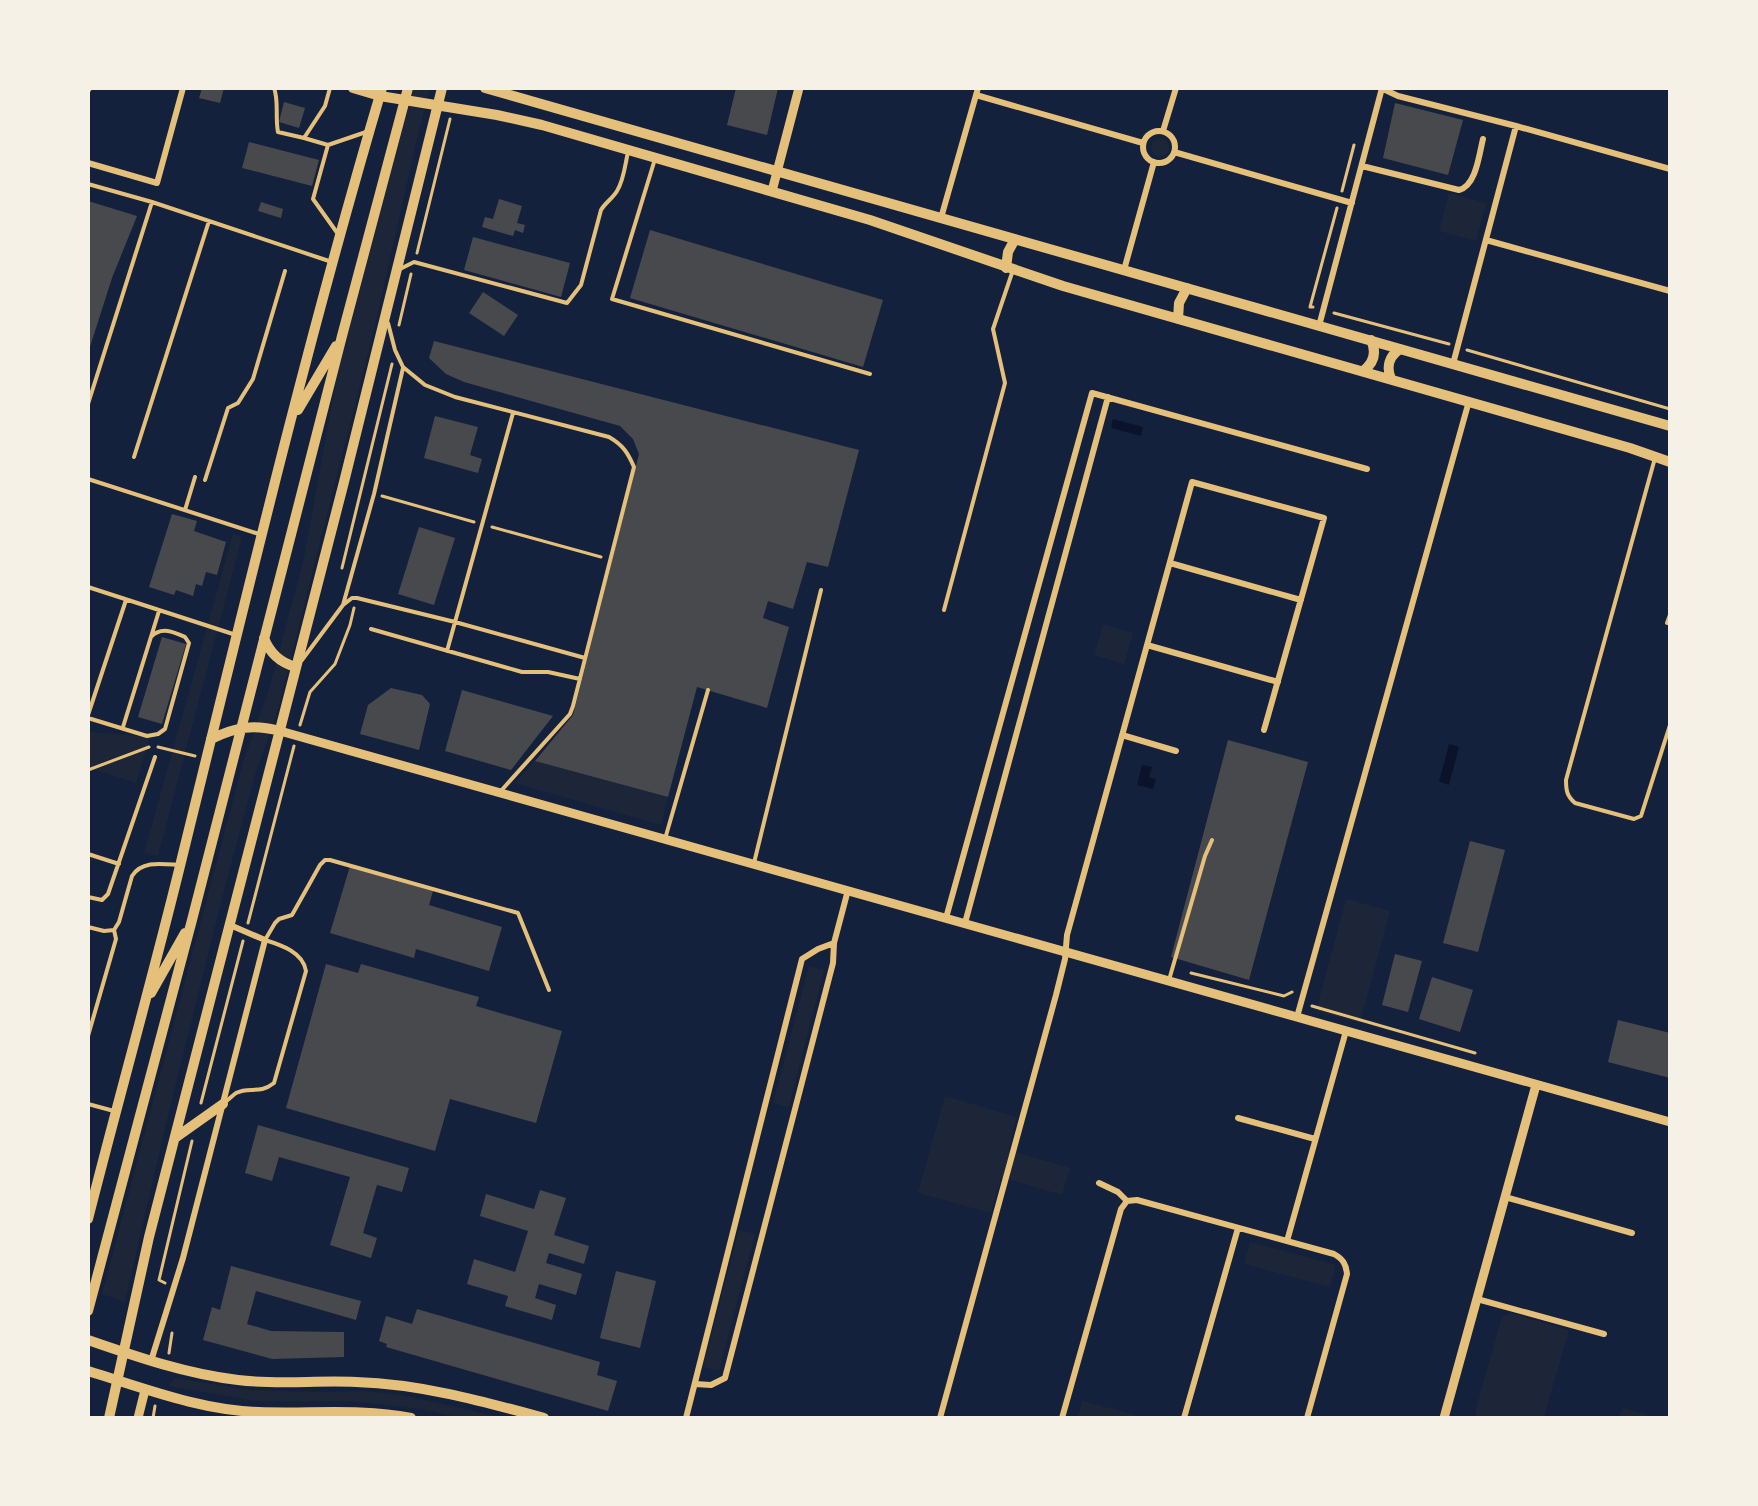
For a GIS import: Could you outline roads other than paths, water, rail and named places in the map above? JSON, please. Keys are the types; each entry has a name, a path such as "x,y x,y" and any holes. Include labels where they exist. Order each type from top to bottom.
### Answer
{"main road":[{"path":"353,88 381,92 404,100 497,115 542,125 870,220 1063,286 1468,401 1670,462"},
{"path":"88,1311 408,88"},
{"path":"109,1418 144,1261 386,316 442,88"},
{"path":"485,88 1670,426"},
{"path":"88,1219 291,422 381,92"},
{"path":"1010,269 1008,252 1015,239"},
{"path":"1178,318 1179,303 1187,288"},
{"path":"291,422 342,336"},
{"path":"1363,372 1372,363 1374,357 1371,340"},
{"path":"1390,379 1389,362 1400,349"},
{"path":"264,638 271,652 278,659 296,668"},
{"path":"211,739 242,727 280,731"},
{"path":"144,1006 192,920"},
{"path":"175,1138 223,1104"},
{"path":"88,1340 196,1373 265,1382 357,1382 409,1387 467,1397 544,1418"},
{"path":"88,1371 159,1394 237,1410 259,1412 350,1411 411,1418"}],"street":[{"path":"88,163 157,183 183,88"},
{"path":"772,191 800,88"},
{"path":"1163,131 1176,88"},
{"path":"1319,326 1382,89 1398,96 1670,169"},
{"path":"941,218 977,92 1143,143"},
{"path":"1453,364 1516,126"},
{"path":"1163,131 1172,137 1174,152 1164,162 1154,162 1144,153 1143,143 1145,138 1153,132 1163,131"},
{"path":"1362,166 1459,190 1464,189 1471,182 1483,139"},
{"path":"1174,152 1352,203"},
{"path":"1124,270 1154,162"},
{"path":"1486,240 1670,291"},
{"path":"946,918 1092,393 1366,469"},
{"path":"964,923 1108,397"},
{"path":"1297,1017 1468,401"},
{"path":"940,1418 1056,995 1066,951 1067,935 1192,482 1324,518 1264,730"},
{"path":"1170,563 1301,600"},
{"path":"1147,645 1278,682"},
{"path":"280,731 1670,1122"},
{"path":"1122,735 1176,751"},
{"path":"694,1384 711,1385 725,1378 833,963 834,943 848,890"},
{"path":"151,1361 175,1287 265,940 230,925"},
{"path":"686,1418 802,959 834,943"},
{"path":"1287,1241 1346,1031"},
{"path":"1444,1418 1536,1085"},
{"path":"1238,1118 1315,1139"},
{"path":"1099,1183 1118,1192 1127,1201"},
{"path":"1505,1197 1632,1233"},
{"path":"1062,1418 1121,1209 1127,1201 1137,1200 1334,1254 1345,1263 1346,1280 1307,1418"},
{"path":"1185,1418 1238,1228"},
{"path":"1477,1299 1604,1334"},
{"path":"138,1418 145,1390"}],"lane":[{"path":"274,88 277,94 278,132 327,145 369,130"},
{"path":"304,138 325,106 330,88"},
{"path":"327,145 313,199 340,237"},
{"path":"397,271 414,262 567,303 581,285 601,210 621,185 629,150"},
{"path":"655,158 612,300 870,374"},
{"path":"88,184 153,202 333,262"},
{"path":"88,404 153,202"},
{"path":"134,457 209,221"},
{"path":"944,610 1005,383 993,329 1010,269"},
{"path":"205,480 228,408 238,402 253,379 285,271"},
{"path":"386,316 395,350 403,367 425,385 513,413 609,437 627,451 634,467 570,714 500,792"},
{"path":"343,606 374,494 403,367"},
{"path":"447,651 513,413"},
{"path":"1655,457 1566,780 1569,798 1575,803 1634,819 1641,816 1670,725"},
{"path":"185,510 195,477"},
{"path":"88,479 262,535"},
{"path":"88,587 237,635"},
{"path":"753,864 821,590"},
{"path":"296,668 343,606 352,598 455,622 585,658"},
{"path":"126,600 88,716 147,736 162,732 167,725 189,643 185,637 167,630 158,631 151,637"},
{"path":"123,727 159,611"},
{"path":"1667,623 1670,615"},
{"path":"371,629 522,672 548,672 580,679"},
{"path":"665,839 708,690"},
{"path":"88,897 98,900 105,898 119,864 155,757"},
{"path":"1169,981 1205,856 1212,840"},
{"path":"88,854 119,864"},
{"path":"223,1104 234,1094 244,1090 264,1089 273,1083 306,971 305,964 300,957 265,940 279,919 292,915 325,860 518,913 549,990"},
{"path":"88,927 104,931 118,927 135,871 154,864 180,865"},
{"path":"89,1036 116,939 114,930"},
{"path":"88,1104 116,1112"}]}
